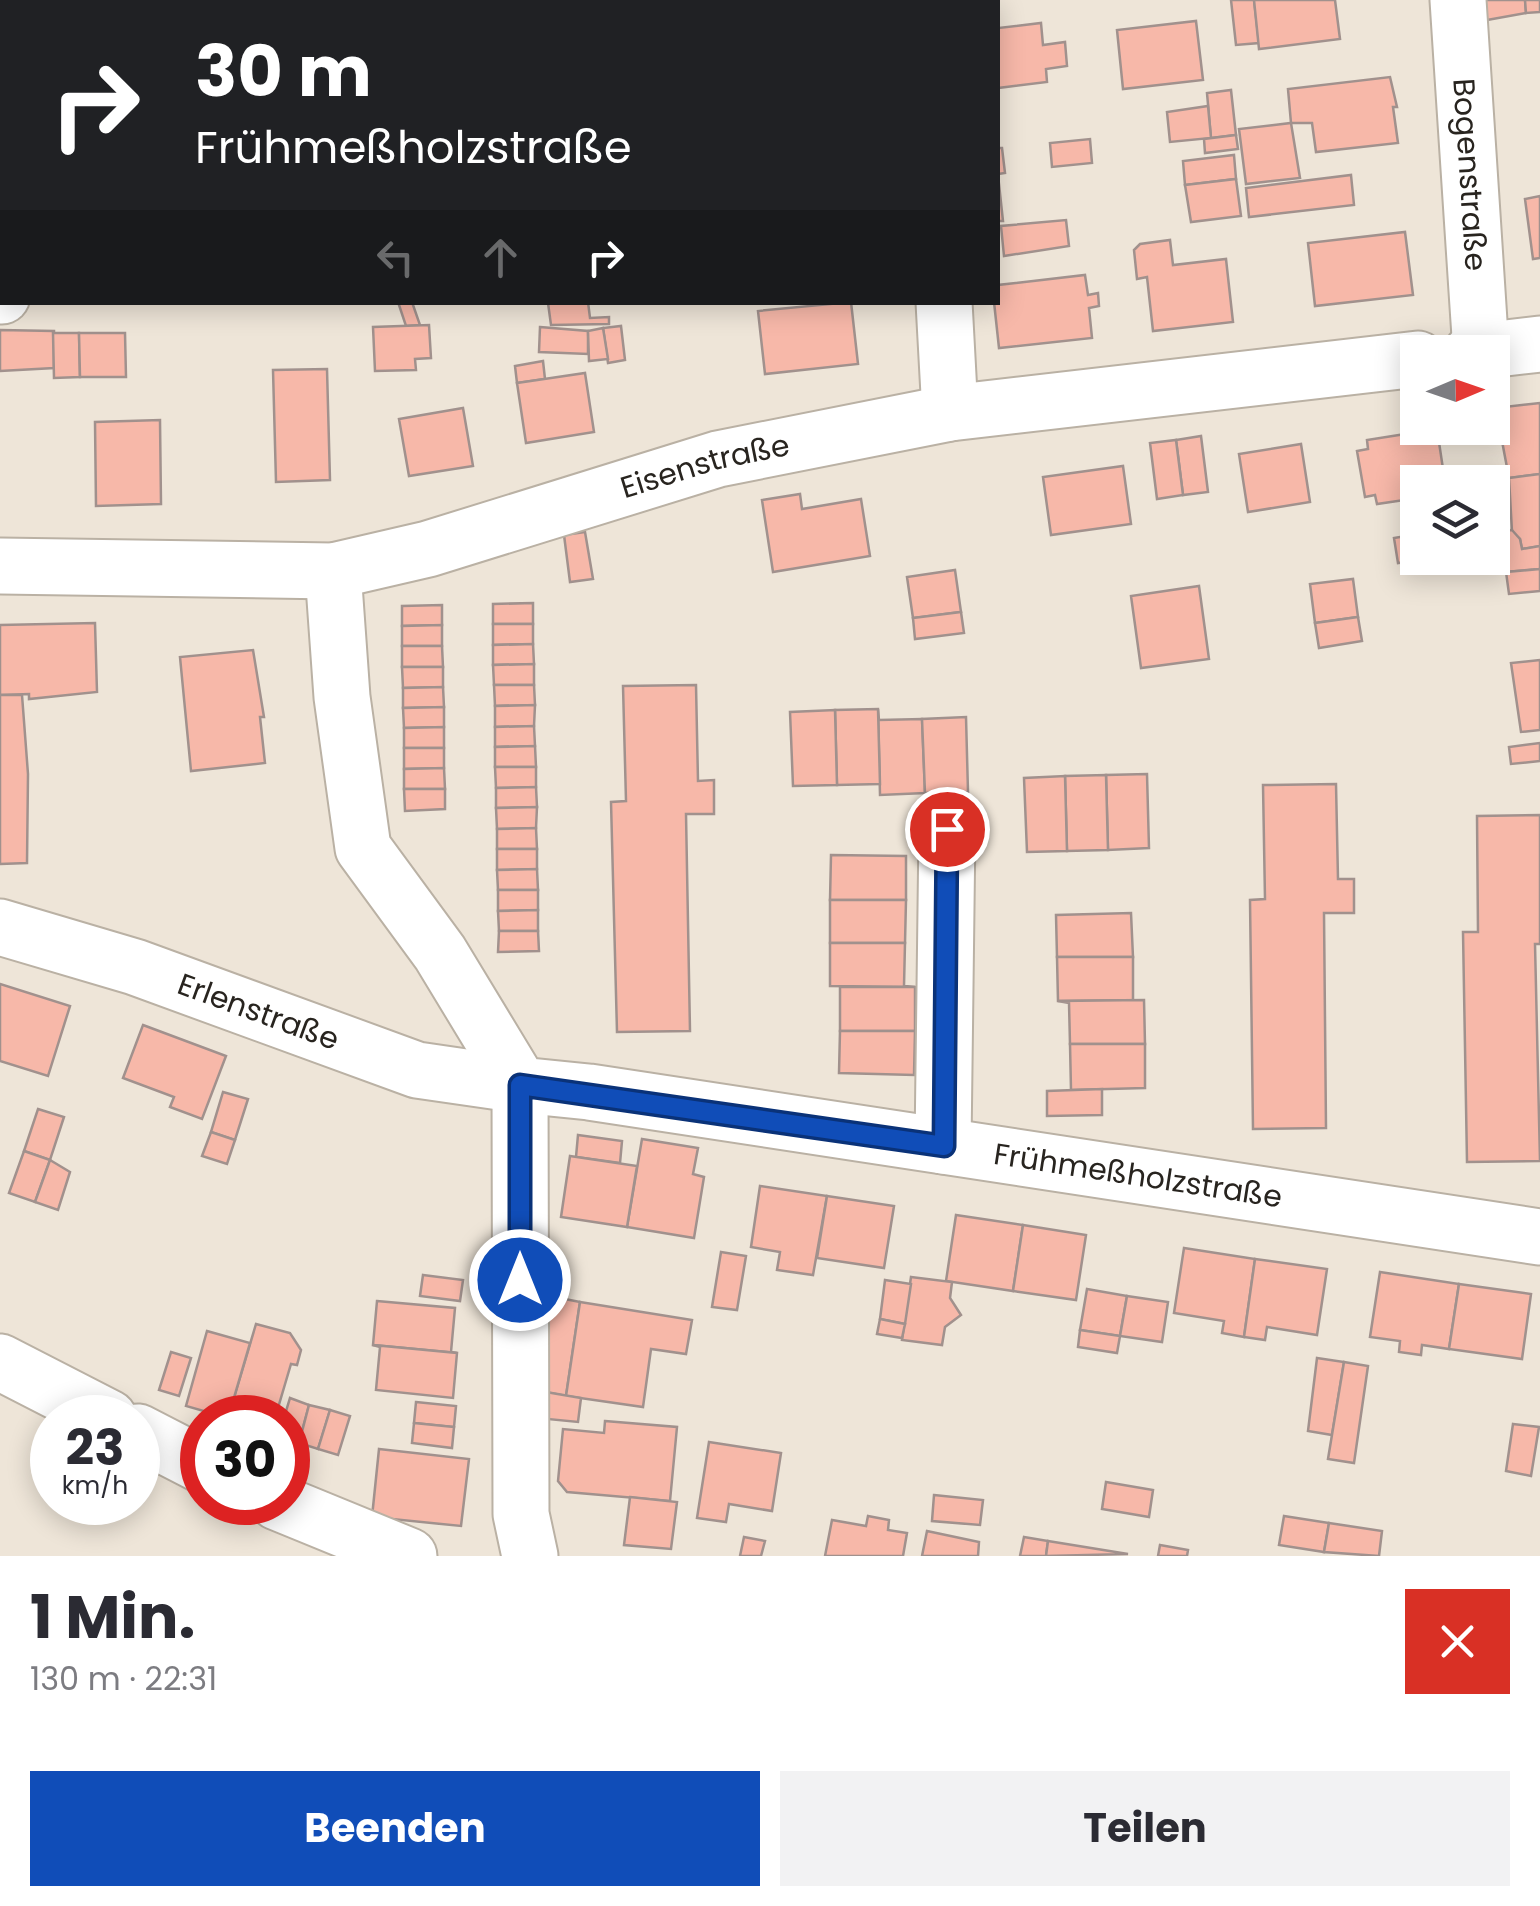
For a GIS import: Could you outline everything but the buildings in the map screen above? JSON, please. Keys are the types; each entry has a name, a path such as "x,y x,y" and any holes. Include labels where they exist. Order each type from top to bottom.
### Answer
{"street":[{"name":"Bogenstraße","path":"1458,0 1479,335"},
{"path":"944,305 950,413"},
{"path":"1510,348 1540,344"},
{"name":"Eisenstraße","path":"0,566 333,571 428,548 718,458 950,413 1400,361"},
{"path":"333,571 342,696 363,848 440,953 520,1085 520,1514 530,1556"},
{"path":"944,1146 947,829"},
{"name":"Erlenstraße","path":"0,927 135,967 417,1070 520,1085"},
{"name":"Frühmeßholzstraße","path":"520,1085 1540,1237"},
{"path":"0,1362 64,1395"},
{"path":"310,1516 410,1556"}],"route":[{"path":"520,1280 520,1085 944,1146 947,829"}]}
